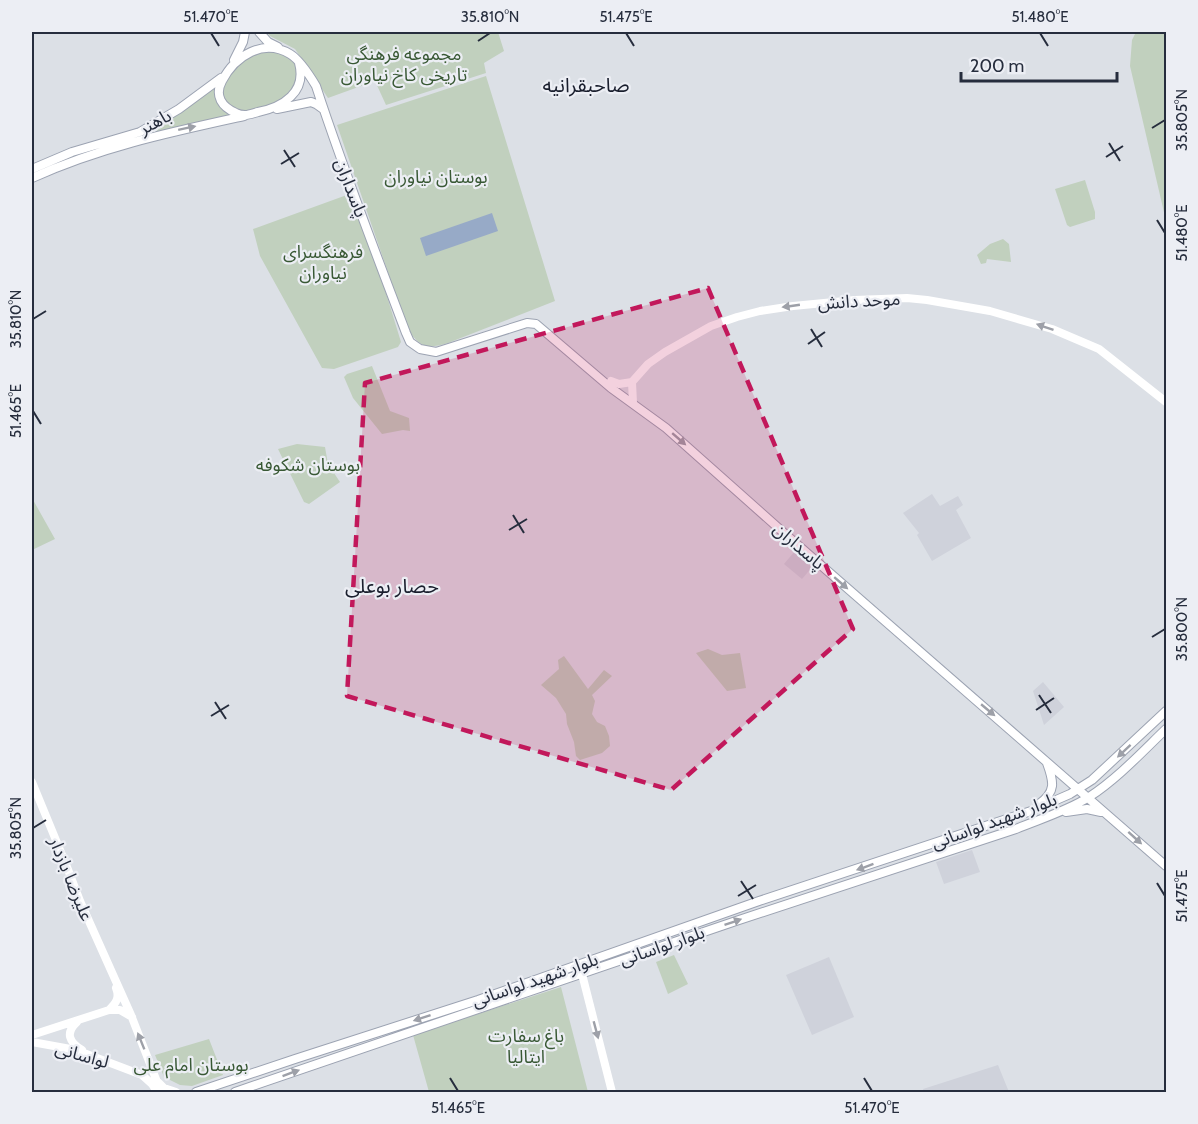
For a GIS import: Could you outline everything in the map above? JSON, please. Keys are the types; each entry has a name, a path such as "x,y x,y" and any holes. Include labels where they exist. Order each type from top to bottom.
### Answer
{"main road":[{"path":"246,32 249,40 255,36 293,56 299,63 301,79 297,89 293,95 273,109"},
{"name":"باهنر","path":"32,169 72,153 140,132 179,109 225,75 237,56 246,32"},
{"path":"283,51 267,48 252,51 239,60 225,75 219,87 220,101 227,109 244,116 311,102 323,109"},
{"name":"پاسداران","path":"299,63 316,86 342,166 410,342 420,350 436,352 527,323 536,324 611,388 666,428 1167,866"},
{"name":"باهنر","path":"32,178 91,155 153,136 244,116"},
{"name":"موحد دانش","path":"632,382 648,364 694,335 722,322 760,310 844,300 907,298 990,311 1052,329 1099,350 1167,402"},
{"path":"406,333 413,341 425,347 440,347 533,316 611,381 619,384 632,382 633,403"},
{"name":"بلوار شهید لواسانی","path":"196,1092 478,1000 759,901 1031,811 1078,790 1092,780 1167,711"},
{"name":"بلوار لواسانی","path":"235,1092 744,918 1016,829 1088,798 1105,786 1167,729"},
{"path":"1031,811 1051,792 1052,777 1046,760"},
{"name":"علیرضا بازدار","path":"32,782 112,976 118,994 116,1002 109,1010"},
{"path":"1054,814 1087,809 1106,814"},
{"path":"884,860 891,867 888,872"},
{"path":"582,974 612,1092"},
{"name":"علیرضا بازدار","path":"112,976 115,978 132,1018 160,1092"},
{"path":"32,1035 109,1010 120,1010 132,1018"},
{"path":"87,1017 72,1027 70,1038 78,1048 104,1060"},
{"name":"لواسانی","path":"32,1042 76,1050 104,1060 142,1075 160,1092"},
{"path":"142,1075 149,1072 150,1064"},
{"path":"156,1080 164,1088 176,1092"}],"highlighted area":[{"path":"708,288 853,629 671,790 347,696 365,383"}],"shaded area":[{"path":"932,494 940,506 958,496 963,505 956,510 971,538 932,561 917,535 919,533 903,513"},
{"path":"795,551 813,566 802,579 784,564"},
{"path":"1043,682 1064,707 1044,725 1033,691"},
{"path":"972,850 980,872 944,884 936,862"},
{"path":"829,957 854,1017 812,1035 786,975"},
{"path":"998,1065 1009,1092 924,1092 923,1089"}],"green space":[{"name":"مجموعه فرهنگی تاریخی کاخ نیاوران","path":"266,32 498,32 504,51 484,63 486,73 386,105 375,81 328,98 295,49"},
{"path":"1136,32 1166,32 1166,221 1130,66 1132,40"},
{"path":"266,50 284,54 295,62 299,72 294,89 272,106 244,112 237,111 222,99 222,87 232,71 247,57"},
{"name":"بوستان نیاوران","path":"486,76 555,301 448,343 425,346 408,330 337,125"},
{"path":"217,84 216,91 236,115 127,140 186,108"},
{"path":"1085,180 1095,219 1070,227 1067,225 1055,189"},
{"name":"فرهنگسرای نیاوران","path":"355,192 401,342 398,347 334,369 322,368 260,256 253,229"},
{"path":"1003,239 1009,244 1011,262 987,259 986,263 981,264 977,255 990,244"},
{"path":"372,366 390,411 409,418 410,431 382,434 353,398 344,377"},
{"name":"بوستان شکوفه","path":"297,444 325,447 328,464 340,482 309,504 304,502 278,449"},
{"path":"32,498 55,539 32,550"},
{"path":"708,649 722,655 740,653 746,688 727,691 696,653"},
{"path":"564,656 588,689 604,670 612,676 592,695 595,701 592,714 597,722 605,726 610,746 602,753 580,760 576,756 566,714 556,698 541,685 559,669 558,660"},
{"path":"674,955 688,984 668,994 656,962"},
{"name":"باغ سفارت ایتالیا","path":"561,987 588,1092 429,1092 413,1035"},
{"name":"بوستان امام علی","path":"209,1039 223,1075 192,1086 180,1085 164,1077 155,1055"}],"water":[{"path":"492,213 498,231 426,256 420,238"}],"district":[{"name":"صاحبقرانیه","path":"586,85"},
{"name":"حصار بوعلی","path":"392,586"}]}
